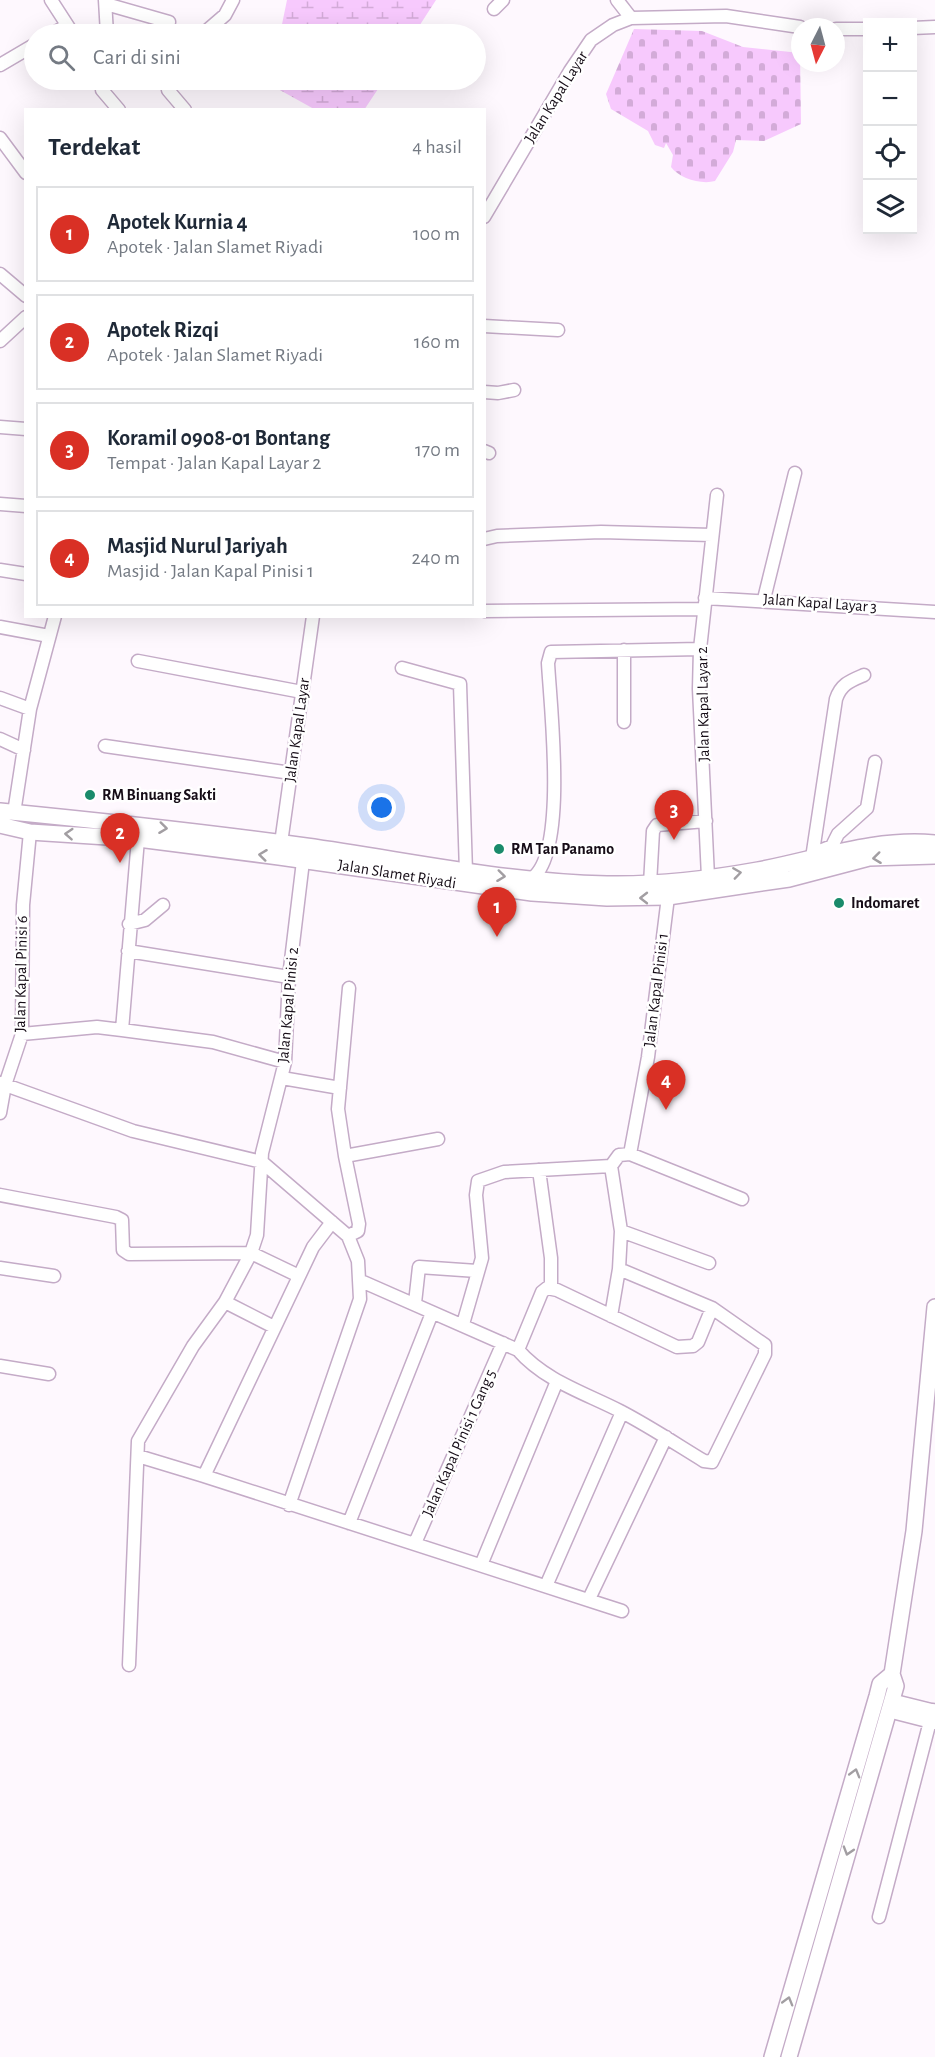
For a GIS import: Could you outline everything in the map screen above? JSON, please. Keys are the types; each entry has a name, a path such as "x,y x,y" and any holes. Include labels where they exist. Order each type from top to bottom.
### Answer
{"street":[{"path":"51,0 65,24"},
{"path":"215,24 225,15 233,0"},
{"path":"617,0 631,18"},
{"path":"107,24 106,2 169,22"},
{"name":"Jalan Kapal Layar","path":"486,214 591,40 613,25 631,18 726,16 791,26"},
{"path":"917,28 935,27"},
{"path":"845,29 863,29"},
{"path":"0,65 24,51"},
{"path":"102,90 116,108"},
{"path":"170,90 183,108"},
{"path":"0,138 24,170"},
{"path":"0,274 24,294"},
{"path":"0,341 24,319"},
{"path":"486,326 558,330"},
{"path":"486,392 514,390"},
{"path":"0,427 24,429"},
{"path":"764,599 795,473"},
{"name":"Jalan Kapal Layar 2","path":"708,877 699,689 700,649 717,495"},
{"path":"0,504 24,506"},
{"path":"486,539 497,536 601,532 712,535"},
{"path":"0,570 24,574"},
{"name":"Jalan Kapal Layar 3","path":"486,612 764,599 935,612"},
{"path":"7,812 24,750 30,709 54,618"},
{"name":"Jalan Kapal Layar","path":"281,843 313,618"},
{"path":"0,627 49,636"},
{"path":"529,880 545,860 549,848 556,786 549,657 552,652 700,649"},
{"path":"624,650 624,722"},
{"path":"138,662 302,692"},
{"path":"402,668 460,684 466,872"},
{"path":"812,856 828,734 836,699 839,690 846,683 864,675"},
{"path":"0,698 30,709"},
{"path":"0,739 24,750"},
{"path":"105,746 291,773"},
{"path":"812,856 832,846 838,834 867,808 875,762"},
{"name":"Jalan Slamet Riyadi","path":"7,812 136,824 281,843 304,853 475,886 607,891 708,877 890,842 935,843"},
{"path":"650,884 653,831 657,825 706,821"},
{"name":"Jalan Slamet Riyadi","path":"0,825 30,832 304,853 668,897 789,879 869,858 935,856"},
{"name":"Jalan Kapal Pinisi 6","path":"0,1113 3,1084 22,1034 23,905 30,832"},
{"path":"122,1030 129,924 138,839"},
{"name":"Jalan Kapal Pinisi 2","path":"129,1665 138,1441 193,1346 225,1302 251,1253 257,1235 265,1139 285,1062 289,977 304,853"},
{"name":"Jalan Kapal Pinisi 1","path":"630,1154 648,1057 668,897"},
{"path":"129,924 145,920 163,905"},
{"path":"128,951 289,977"},
{"path":"348,1236 358,1231 359,1224 338,1119 349,988"},
{"path":"22,1034 97,1027 213,1042 285,1062"},
{"path":"282,1078 340,1088"},
{"path":"3,1084 132,1131 262,1162 348,1236 358,1261 361,1281 355,1318 289,1505"},
{"path":"345,1156 438,1139"},
{"path":"463,1324 483,1247 476,1195 478,1181 504,1172 611,1166 620,1155 630,1154 742,1199"},
{"path":"611,1166 621,1231 619,1269 611,1316"},
{"path":"539,1170 551,1258 551,1288"},
{"path":"0,1195 116,1216 122,1220 123,1250 129,1254 251,1253 299,1276"},
{"path":"204,1476 313,1247 332,1222"},
{"path":"621,1231 709,1263"},
{"path":"0,1268 54,1276"},
{"path":"415,1303 419,1268 477,1271"},
{"path":"361,1281 518,1350 531,1365 557,1381 622,1412 704,1461 712,1462 765,1354 763,1341 712,1308 619,1269"},
{"path":"518,1350 542,1292 551,1288 671,1346 687,1347 698,1342 712,1308"},
{"path":"225,1302 274,1327"},
{"path":"789,2057 896,1686 892,1674 914,1531 935,1307"},
{"path":"349,1523 432,1313"},
{"name":"Jalan Kapal Pinisi 1 Gang 5","path":"415,1543 503,1343"},
{"path":"0,1366 49,1374"},
{"path":"481,1565 557,1381"},
{"path":"546,1586 622,1412"},
{"path":"589,1599 666,1437"},
{"path":"138,1456 622,1611"},
{"path":"772,2057 880,1684 892,1674"},
{"path":"879,1917 933,1717 890,1705"},
{"path":"845,1807 860,1811"}],"green space":[{"path":"287,0 436,0 420,24 282,24"},
{"path":"634,29 702,31 743,47 791,52 791,72 800,72 801,124 764,141 736,140 733,152 715,181 697,181 675,171 671,167 673,155 666,143 664,148 655,145 648,131 611,109 606,94"},
{"path":"280,90 377,90 365,108 312,108"}],"place":[{"name":"RM Binuang Sakti","path":"90,795"},
{"name":"Koramil 0908-01 Bontang","path":"674,840"},
{"name":"RM Tan Panamo","path":"499,849"},
{"name":"Apotek Rizqi","path":"120,863"},
{"name":"Indomaret","path":"839,903"},
{"name":"Apotek Kurnia 4","path":"497,937"},
{"name":"Masjid Nurul Jariyah","path":"666,1110"}]}
